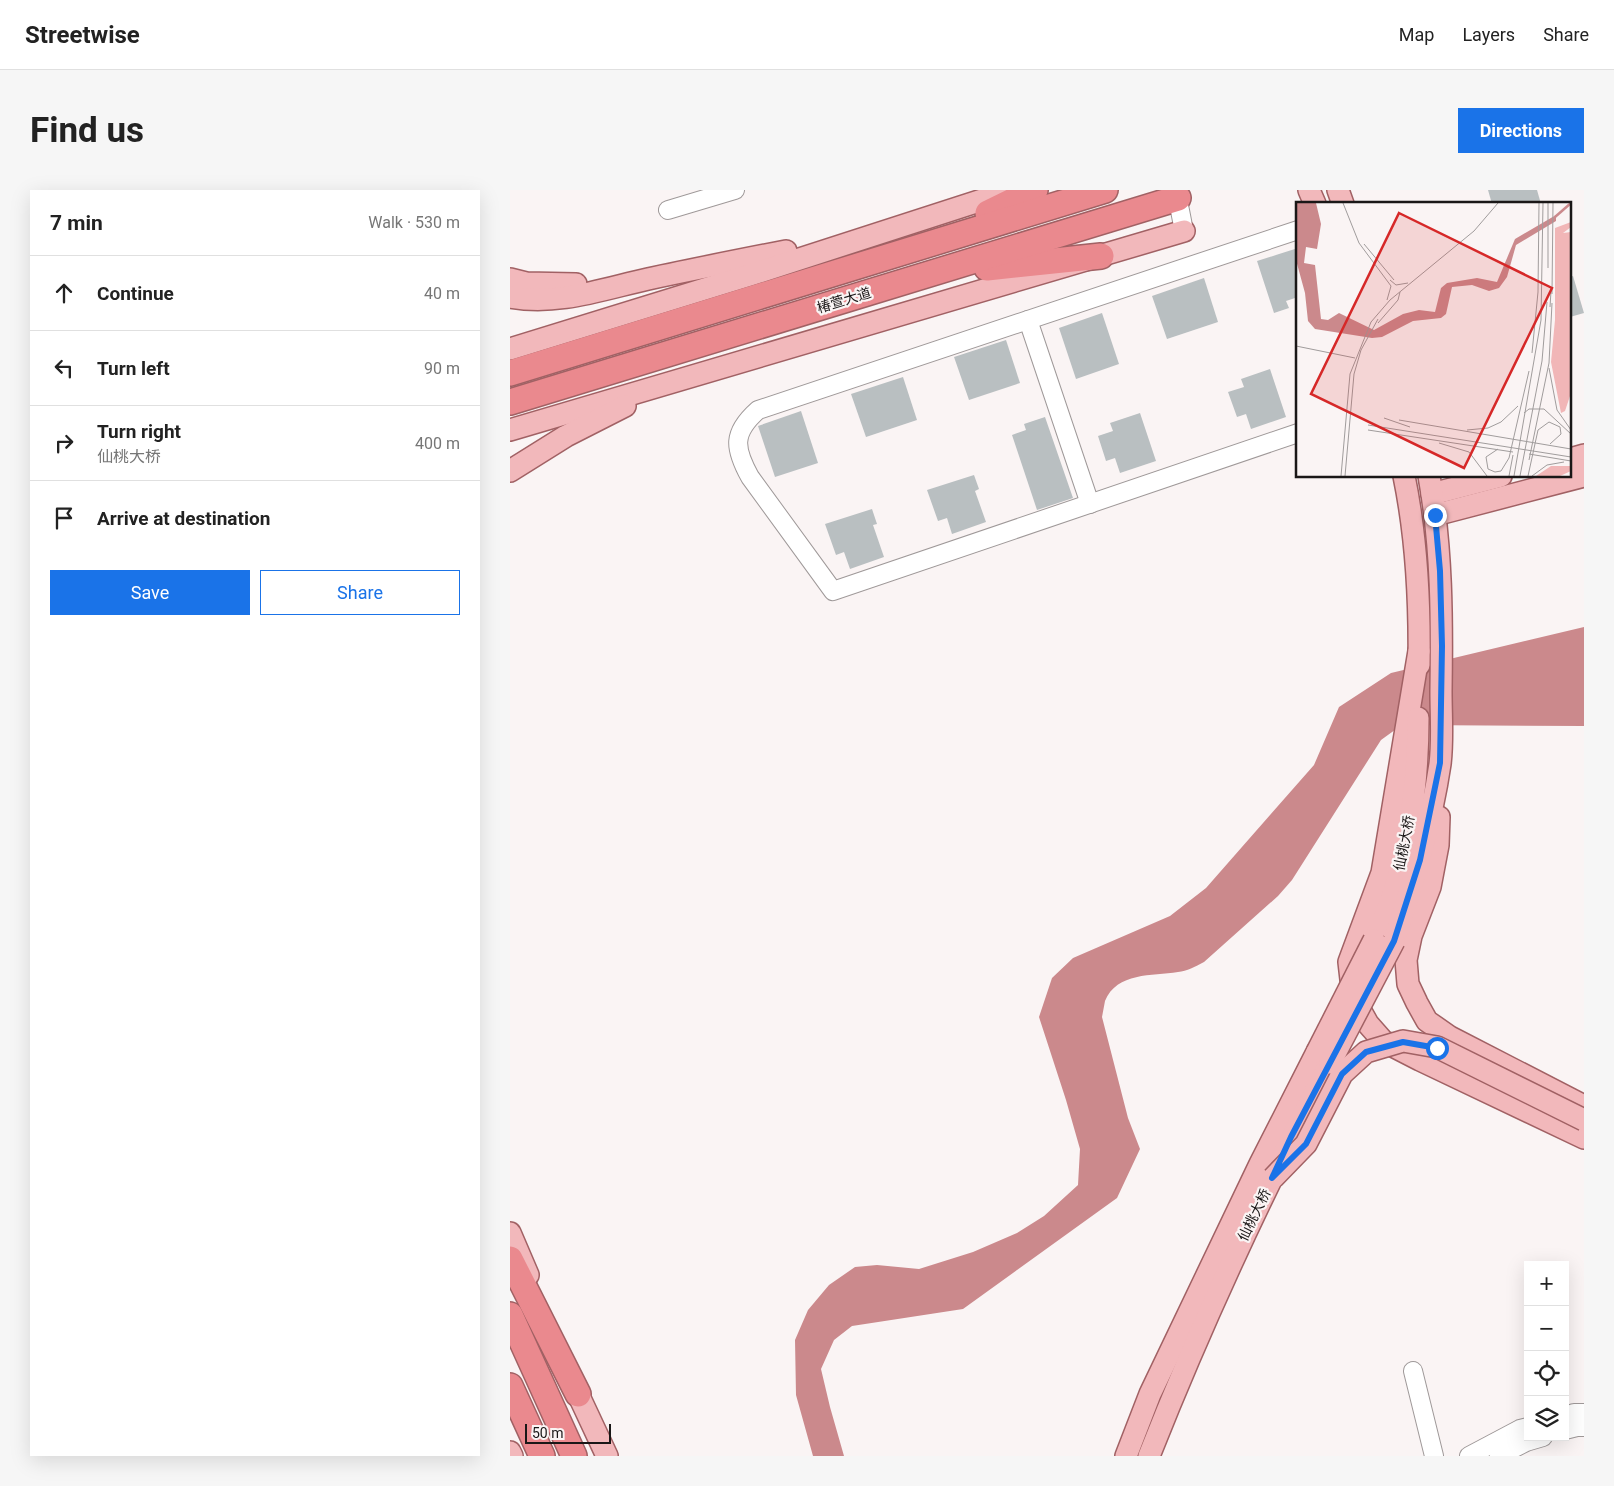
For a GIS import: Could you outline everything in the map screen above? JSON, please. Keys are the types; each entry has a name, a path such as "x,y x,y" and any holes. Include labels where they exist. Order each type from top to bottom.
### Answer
{"highway":[{"path":"918,247 1035,190"},
{"name":"椿萱大道","path":"510,373 1104,190"},
{"name":"椿萱大道","path":"510,402 927,275 1177,194"},
{"path":"927,275 1101,256"},
{"path":"510,1259 578,1394"},
{"path":"510,1314 574,1456"},
{"path":"510,1386 542,1456"}],"main road":[{"path":"510,349 750,275 1013,190"},
{"path":"1309,190 1314,202"},
{"path":"1338,190 1342,202"},
{"path":"510,430 1184,231"},
{"path":"510,296 527,300 572,297 648,279 875,234"},
{"path":"510,279 526,283 566,284 648,279"},
{"path":"510,470 566,436 673,382"},
{"path":"1435,515 1584,476"},
{"name":"仙桃大桥","path":"1126,1456 1150,1394 1260,1164 1383,922 1403,858 1418,760 1419,651 1418,576 1411,512 1404,478"},
{"path":"1430,485 1484,478"},
{"name":"仙桃大桥","path":"1149,1456 1233,1259 1291,1137 1394,941 1420,860 1440,763 1442,636 1440,571 1435,515 1430,485"},
{"path":"1419,651 1382,873 1349,962 1353,996 1368,1024 1383,1041 1584,1138"},
{"path":"1440,763 1438,845 1430,887 1411,936 1406,960 1408,984 1427,1021 1450,1037 1584,1106"},
{"path":"1272,1178 1306,1144 1342,1074 1366,1052 1403,1042 1437,1048 1584,1120"},
{"path":"510,1233 578,1394 607,1456"},
{"path":"510,1452 512,1456"}],"street":[{"path":"668,210 712,193 734,190"},
{"path":"1177,194 1184,231"},
{"path":"1296,231 758,410 746,421 739,434 738,449 750,477 833,591 1296,434"},
{"path":"1028,320 1090,504"},
{"path":"1413,1370 1434,1456"},
{"path":"1569,1415 1584,1413"},
{"path":"1569,1429 1584,1427"},
{"path":"1469,1456 1524,1428"},
{"path":"1498,1456 1529,1441"}],"shaded area":[{"path":"1584,627 1584,726 1410,725 1399,727 1381,740 1292,880 1278,896 1204,962 1191,969 1136,977 1118,985 1111,992 1105,1001 1102,1017 1128,1118 1140,1149 1117,1198 963,1309 852,1326 834,1340 821,1369 844,1456 813,1456 796,1395 795,1340 808,1310 829,1285 855,1267 877,1265 919,1269 973,1252 1017,1233 1044,1216 1078,1185 1080,1149 1039,1017 1052,978 1073,958 1170,916 1206,888 1314,765 1339,707 1391,673"}],"building":[{"path":"1488,190 1537,190 1540,202 1491,202"},
{"path":"1296,249 1296,298 1286,301 1289,308 1274,313 1257,261"},
{"path":"1572,276 1584,313 1572,316"},
{"path":"1204,278 1218,322 1167,339 1152,296"},
{"path":"1102,313 1119,364 1076,379 1059,328"},
{"path":"1006,340 1020,383 969,400 954,357"},
{"path":"1270,369 1286,417 1251,429 1246,414 1237,417 1228,392 1244,387 1241,379"},
{"path":"903,377 917,420 866,437 851,394"},
{"path":"801,411 818,463 775,477 758,426"},
{"path":"1140,413 1156,461 1120,473 1115,458 1106,461 1098,436 1113,431 1110,423"},
{"path":"1045,417 1073,498 1037,510 1012,435 1026,430 1024,424"},
{"path":"974,475 979,489 975,491 986,522 952,534 947,518 938,521 927,490"},
{"path":"872,509 877,524 873,525 884,557 850,569 844,552 836,555 825,524"}],"route":[{"path":"1435,515 1440,571 1442,646 1440,763 1420,860 1394,941 1291,1137 1272,1178 1306,1144 1342,1074 1366,1052 1403,1042 1437,1048"}]}
